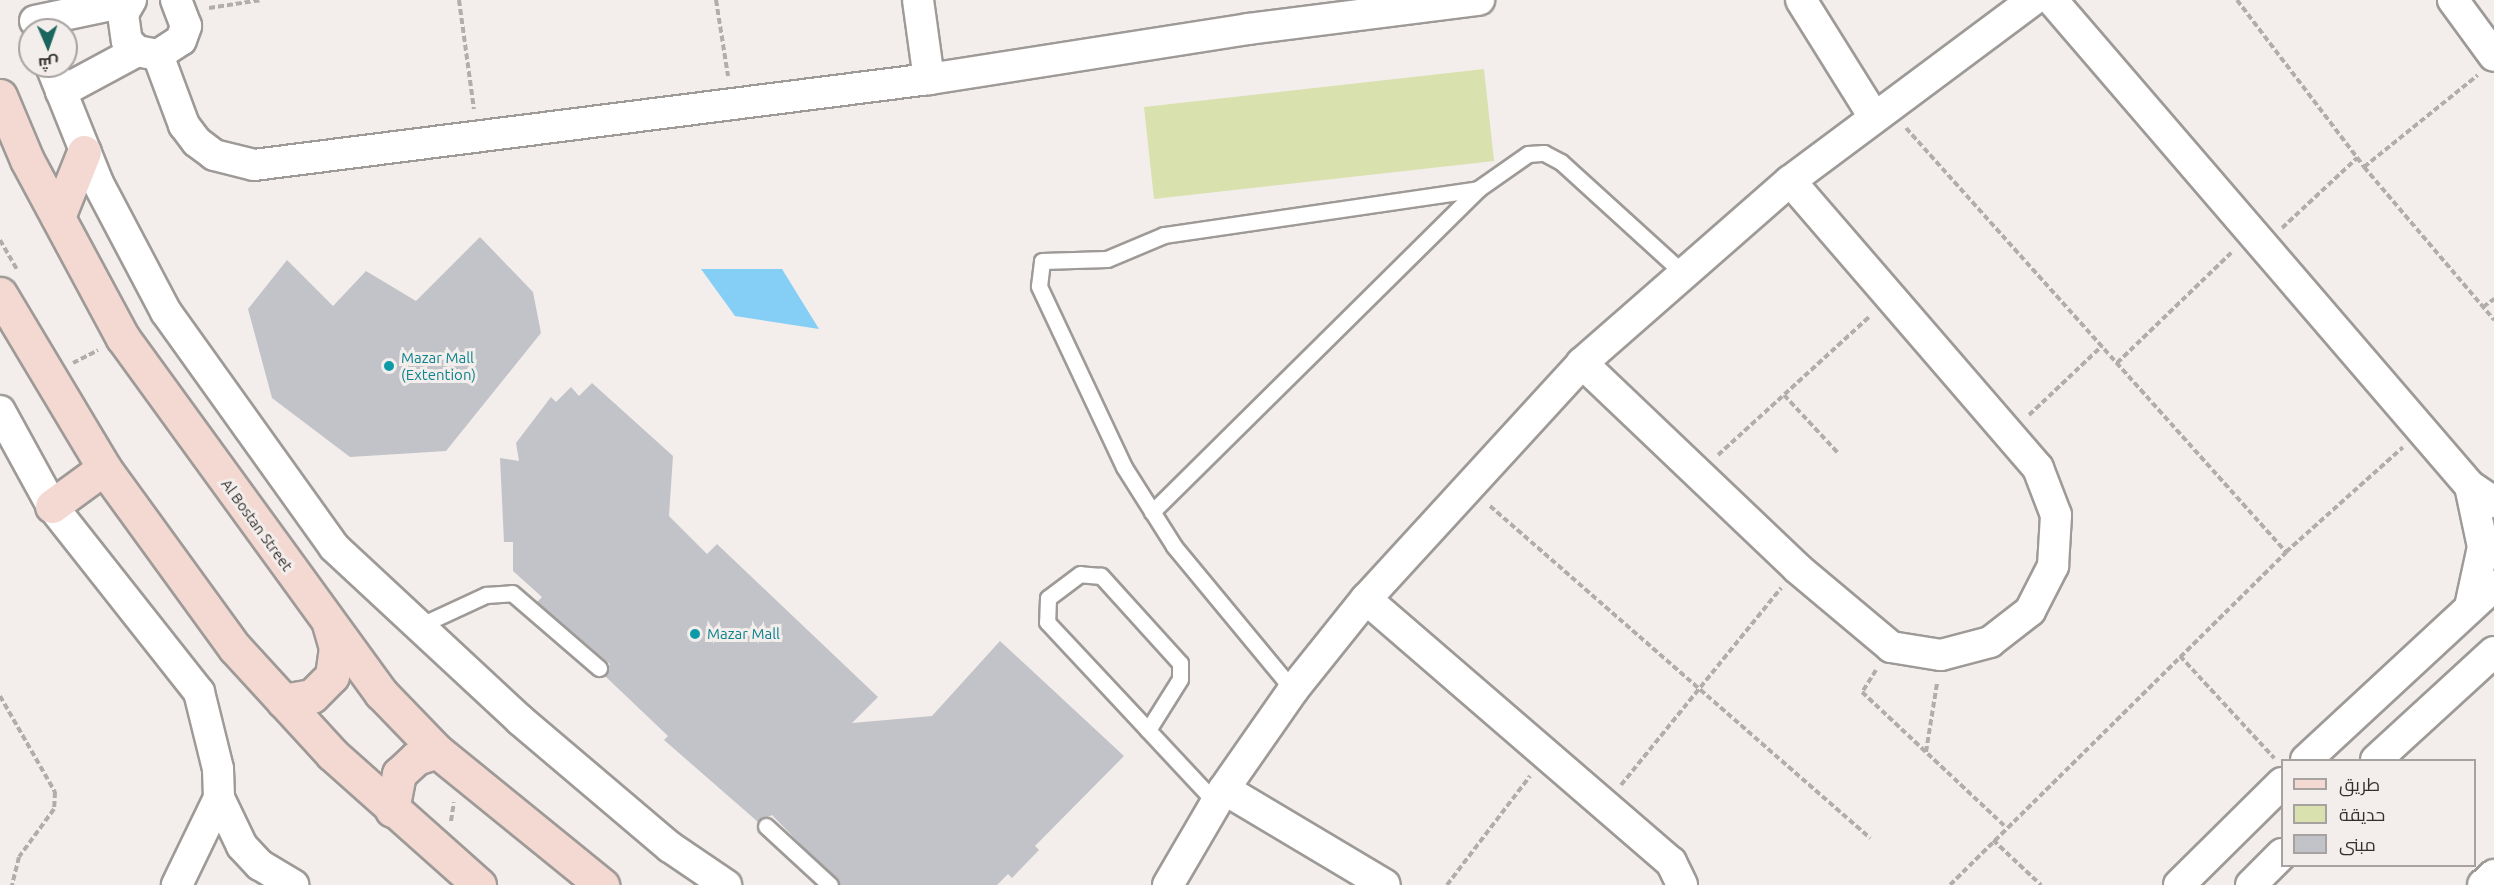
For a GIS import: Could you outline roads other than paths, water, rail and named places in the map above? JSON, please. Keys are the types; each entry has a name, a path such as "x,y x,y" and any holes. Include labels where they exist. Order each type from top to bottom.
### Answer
{"street":[{"path":"918,0 929,79"},
{"path":"33,17 130,1 122,27 147,53 184,125 213,155 233,163 254,165 731,101 929,79 1248,29 1479,0"},
{"path":"1801,0 1881,112"},
{"path":"1168,885 1220,796 1293,690 1366,599 1582,363 1682,272 1790,181 2033,0"},
{"path":"2052,0 2482,494 2483,547 2470,607"},
{"path":"2453,0 2489,63"},
{"path":"180,6 182,40 147,53 56,79 84,152 191,355 334,547 421,625 520,720 669,847 726,885"},
{"name":"Al Bostan Street","path":"0,96 58,217 123,338 381,693 437,751 602,885"},
{"path":"58,217 84,152"},
{"path":"1582,363 1797,568 1892,647 1941,655 1990,642 2030,611 2054,566 2056,515 2038,468 1790,181"},
{"path":"12,288 64,368 104,468 199,604 283,701 392,810 479,885"},
{"path":"0,411 52,506 199,692 219,769 219,798 242,846 260,865 293,885"},
{"path":"52,506 104,468"},
{"path":"2307,759 2494,586"},
{"path":"1366,599 1671,862 1682,885"},
{"path":"283,701 312,696 332,676 336,648 328,621"},
{"path":"2377,759 2494,652"},
{"path":"392,810 399,774 416,758 437,751"},
{"path":"2179,885 2281,785"},
{"path":"1220,796 1385,885"},
{"path":"177,885 219,798"},
{"path":"2251,885 2281,856"},
{"path":"2483,885 2494,875"}],"lane":[{"path":"1152,512 1478,189 1528,154 1544,153 1561,162 1682,272"},
{"path":"1293,690 1152,512 1107,437 1039,286 1042,261 1107,259 1164,235 1478,189"},
{"path":"1148,730 1180,679 1180,663 1101,576 1080,574 1048,598 1047,622 1148,730 1220,796"},
{"path":"421,625 486,595 512,593 599,668"},
{"path":"766,826 830,885"}],"water":[{"path":"701,269 782,269 819,329 735,316"}],"place":[{"name":"Mazar Mall (Extention)","path":"389,366"},
{"name":"Mazar Mall","path":"695,634"}]}
